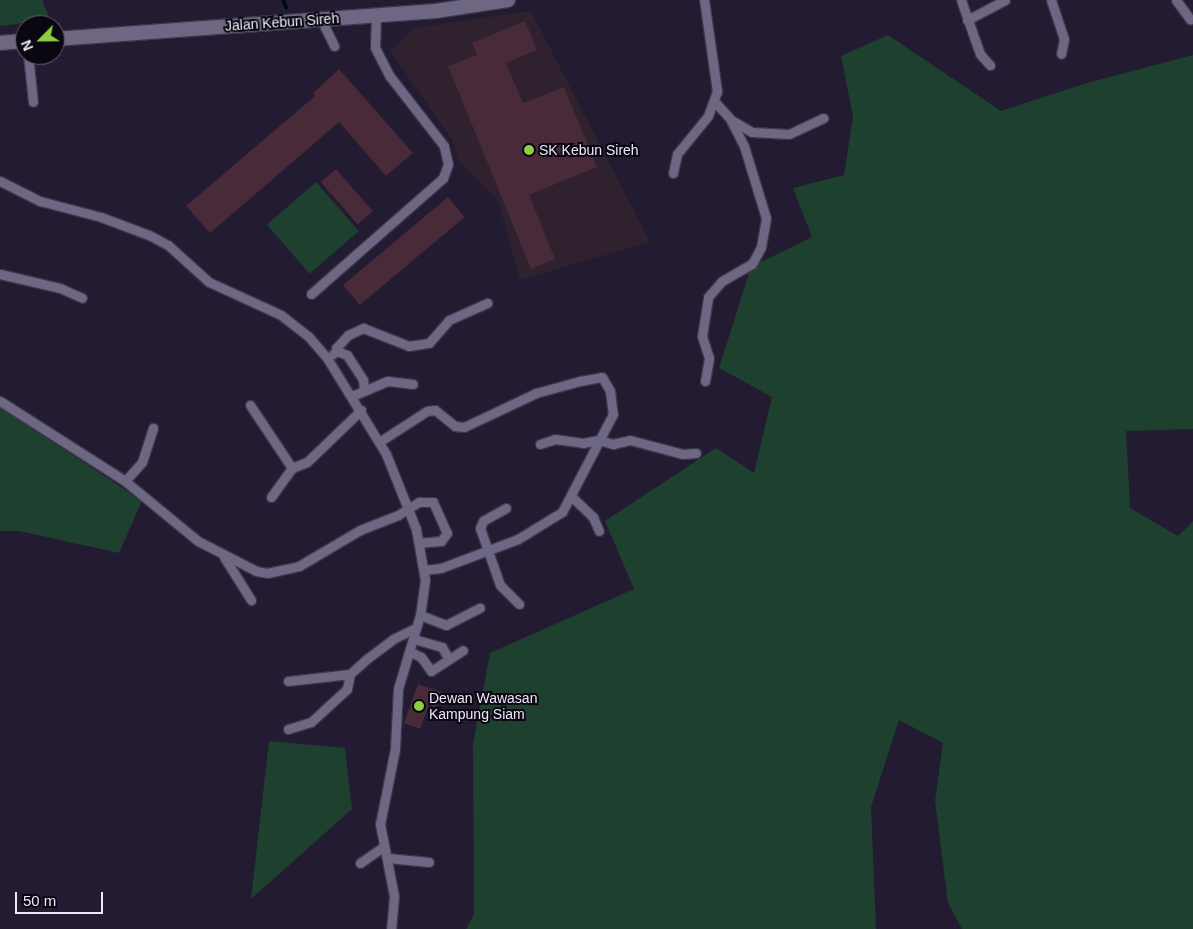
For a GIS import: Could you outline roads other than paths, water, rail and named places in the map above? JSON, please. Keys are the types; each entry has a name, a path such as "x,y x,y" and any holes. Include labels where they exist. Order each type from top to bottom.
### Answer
{"street":[{"name":"Jalan Kebun Sireh","path":"65,38 376,16 508,0"},
{"path":"672,173 677,154 699,130 715,102 716,82 704,0"},
{"path":"961,0 980,54 990,65"},
{"path":"967,20 1005,0"},
{"path":"1051,0 1064,39 1061,54"},
{"path":"1176,0 1190,19"},
{"path":"311,294 444,178 448,164 444,146 389,75 375,47 376,16"},
{"path":"321,19 334,46"},
{"path":"0,43 15,42"},
{"path":"29,65 33,102"},
{"path":"706,381 710,358 702,336 708,298 722,281 752,264 761,247 766,218 744,146 731,120 715,102"},
{"path":"731,120 752,132 789,134 824,118"},
{"path":"0,181 40,201 125,225 168,245 208,282 281,315 327,358 361,410 379,442 410,510 420,543 424,570 420,615 411,652 398,689 395,749 380,824 394,896 391,929"},
{"path":"0,274 60,288 82,298"},
{"path":"327,358 337,351 336,348 348,335 363,328 409,346 429,343 449,320 487,303"},
{"path":"337,351 347,355 357,368 364,390"},
{"path":"379,442 427,411 435,410 455,426 464,427 536,393 602,377 610,391 613,414 562,512 542,528 441,568 424,570"},
{"path":"352,396 388,381 413,384"},
{"path":"0,401 125,481 198,541 223,557 256,571 280,572 322,554 360,530 410,510 419,502 433,502 447,533 441,541 420,543"},
{"path":"250,405 292,468"},
{"path":"271,497 292,468 307,462 361,410"},
{"path":"125,481 142,462 153,428"},
{"path":"540,444 555,439 583,443 599,440 613,444 630,440 683,454 696,453"},
{"path":"570,496 593,517 599,531"},
{"path":"506,508 482,521 480,528 500,584 519,604"},
{"path":"223,557 251,600"},
{"path":"420,615 446,625 480,608"},
{"path":"288,681 350,674 384,645 416,628"},
{"path":"414,639 442,647 448,658"},
{"path":"411,652 421,658 431,671 448,658 463,650"},
{"path":"288,729 311,722 346,689 350,674"},
{"path":"360,863 384,846"},
{"path":"388,858 429,862"}],"waterway":[{"path":"283,0 286,7"}],"place":[{"name":"SK Kebun Sireh","path":"529,150"},
{"name":"Dewan Wawasan Kampung Siam","path":"419,706"}]}
